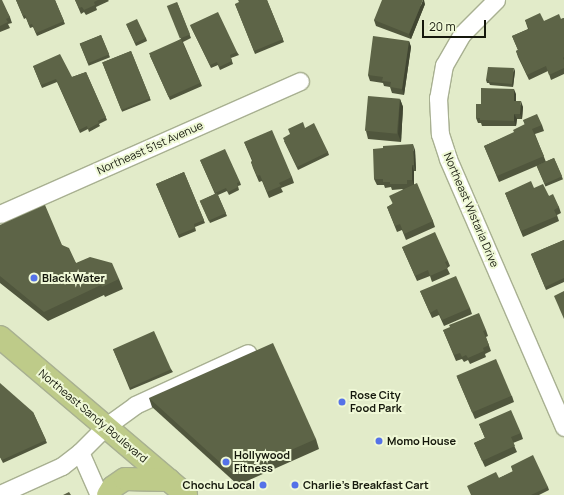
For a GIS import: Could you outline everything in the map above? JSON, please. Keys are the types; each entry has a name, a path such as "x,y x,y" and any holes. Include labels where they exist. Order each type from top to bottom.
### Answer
{"main road":[{"name":"Northeast Sandy Boulevard","path":"0,337 186,495"},
{"path":"108,495 119,481 125,478 169,480"}],"street":[{"name":"Northeast Wistaria Drive","path":"496,0 462,34 444,65 438,98 440,134 448,159 564,427"},
{"name":"Northeast 51st Avenue","path":"0,214 300,81"},
{"path":"0,494 62,466 80,452 105,426 135,405 248,353"},
{"path":"80,452 100,495"}],"building":[{"path":"0,0 2,0 10,17 6,19 8,22 0,26"},
{"path":"16,0 55,0 64,21 36,33 32,24 29,25 25,15 23,16"},
{"path":"75,0 98,0 94,2 95,5 84,10 82,7 79,8"},
{"path":"238,0 267,0 283,39 254,51 235,4 239,2"},
{"path":"382,0 423,0 409,34 374,20"},
{"path":"177,2 190,34 180,39 167,6"},
{"path":"218,12 237,52 230,55 232,61 219,67 217,62 210,65 190,25"},
{"path":"540,13 544,21 559,14 561,19 564,18 564,68 549,75 546,66 527,75 516,51 518,50 512,36 529,29 525,20"},
{"path":"137,19 146,38 135,43 126,24"},
{"path":"101,35 109,54 88,63 80,44"},
{"path":"373,36 409,41 402,89 390,87 391,82 382,81 383,77 368,75"},
{"path":"181,39 201,83 169,97 149,53"},
{"path":"131,51 150,98 121,110 102,63"},
{"path":"60,54 72,77 86,72 106,117 88,129 87,126 79,130 56,79 41,85 33,66"},
{"path":"488,67 514,68 512,84 489,82 489,80 486,80"},
{"path":"481,88 514,89 514,101 521,101 520,114 514,114 514,121 480,120 480,118 476,118 476,104 481,104"},
{"path":"368,96 400,99 397,134 365,131"},
{"path":"537,114 542,125 532,129 544,156 497,176 484,146 514,132 513,130 525,124 523,120"},
{"path":"303,122 305,128 314,123 328,152 297,167 283,138 290,134 288,129"},
{"path":"272,130 292,177 279,183 281,186 267,192 260,175 257,176 251,162 253,161 244,142"},
{"path":"413,144 414,165 412,165 412,180 407,180 407,184 390,184 390,182 383,182 383,179 374,179 373,149 383,148 383,146"},
{"path":"225,149 240,182 237,183 238,187 228,192 226,188 215,193 200,160"},
{"path":"554,158 562,176 545,184 537,166"},
{"path":"184,172 204,220 194,224 195,228 178,235 156,184"},
{"path":"531,181 534,188 543,184 549,196 553,194 559,207 554,210 557,216 521,231 505,193"},
{"path":"417,183 433,221 404,234 400,224 395,226 387,207 393,204 389,196"},
{"path":"217,193 226,213 209,221 200,201"},
{"path":"45,205 62,245 69,248 76,263 90,257 112,263 119,279 102,287 101,285 44,312 0,276 0,225"},
{"path":"435,232 448,261 445,262 448,268 430,276 428,270 415,276 402,247"},
{"path":"564,240 564,278 545,287 531,254"},
{"path":"456,276 470,308 442,320 437,309 430,313 420,291"},
{"path":"564,291 564,319 554,296"},
{"path":"479,313 486,330 483,331 489,345 483,348 484,351 468,358 466,355 462,357 460,353 454,355 443,330 450,327 449,325"},
{"path":"154,331 171,369 130,388 113,349"},
{"path":"273,343 316,439 234,475 149,398"},
{"path":"496,359 512,396 472,413 456,376"},
{"path":"0,383 33,412 46,440 2,460 0,457"},
{"path":"511,410 521,433 511,437 515,446 482,461 474,443 485,438 479,424"},
{"path":"533,455 548,487 531,495 471,495 467,486 496,472 499,478 513,471 511,466"},
{"path":"69,492 71,495 63,495"}],"place":[{"name":"Black Water","path":"34,278"},
{"name":"Rose City Food Park","path":"342,402"},
{"name":"Momo House","path":"379,441"},
{"name":"Hollywood Fitness","path":"226,462"},
{"name":"Chochu Local","path":"263,485"},
{"name":"Charlie's Breakfast Cart","path":"295,485"}]}
